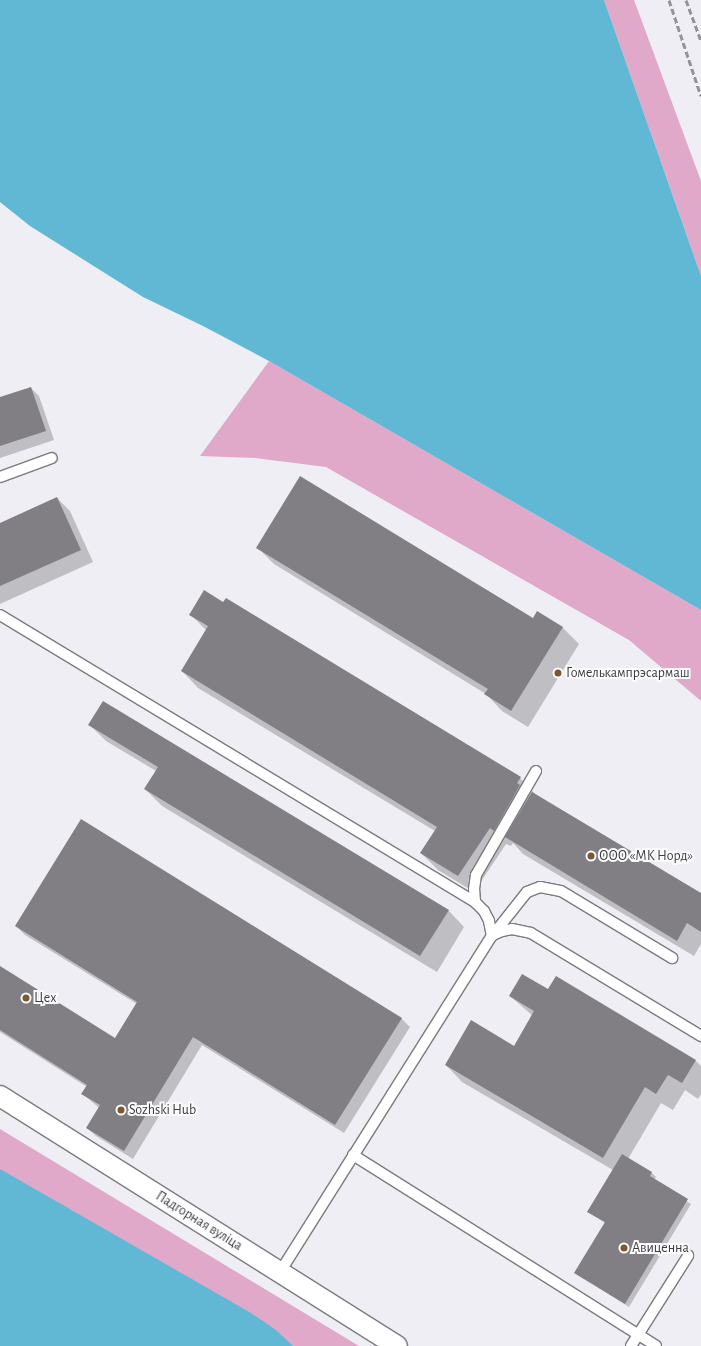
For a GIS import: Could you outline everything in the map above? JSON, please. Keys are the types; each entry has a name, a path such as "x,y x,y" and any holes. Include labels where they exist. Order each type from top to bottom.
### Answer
{"street":[{"name":"Падгорная вуліца","path":"0,1096 397,1346"}],"lane":[{"path":"0,477 52,458"},
{"path":"0,614 475,902 484,911 489,921 492,936"},
{"path":"475,902 474,889 476,875 536,771"},
{"path":"280,1272 492,936 527,892 540,887 561,891 672,958"},
{"path":"492,936 502,931 512,929 531,933 701,1036"},
{"path":"353,1155 656,1346"},
{"path":"631,1346 688,1256"}],"shaded area":[{"path":"604,0 634,0 701,181 701,276"},
{"path":"269,361 701,610 701,701 629,640 326,467 255,458 200,456"},
{"path":"0,1129 359,1346 0,1346"}],"water":[{"path":"0,0 604,0 701,276 701,610 269,361 203,326 143,297 30,226 0,202"},
{"path":"0,1169 251,1313 276,1330 293,1346 0,1346"}],"building":[{"path":"31,387 46,431 0,446 0,397"},
{"path":"300,476 533,618 537,611 563,627 511,711 484,694 488,689 256,548"},
{"path":"57,497 81,550 0,586 0,523"},
{"path":"204,590 223,602 226,598 521,777 517,783 520,785 494,831 490,828 458,876 420,853 437,827 181,671 208,626 189,615"},
{"path":"103,701 449,910 420,956 144,789 158,767 88,725"},
{"path":"532,792 701,893 701,932 687,923 677,941 505,837"},
{"path":"81,819 402,1018 335,1125 193,1037 124,1151 86,1128 100,1105 81,1094 87,1085 0,1030 0,966 115,1038 137,1002 15,926"},
{"path":"522,974 548,989 556,976 696,1060 682,1083 668,1075 656,1094 645,1087 603,1158 445,1065 471,1020 514,1046 534,1011 509,996"},
{"name":"Авиценна","path":"622,1154 652,1172 650,1176 688,1199 625,1304 574,1273 605,1222 587,1212"}],"railway":[{"path":"669,0 701,96"},
{"path":"686,0 701,41"}],"place":[{"name":"Гомелькампрэсармаш","path":"558,673"},
{"name":"ООО «МК Норд»","path":"591,856"},
{"name":"Цех","path":"26,998"},
{"name":"Sozhski Hub","path":"121,1110"},
{"name":"Авиценна","path":"624,1248"}]}
